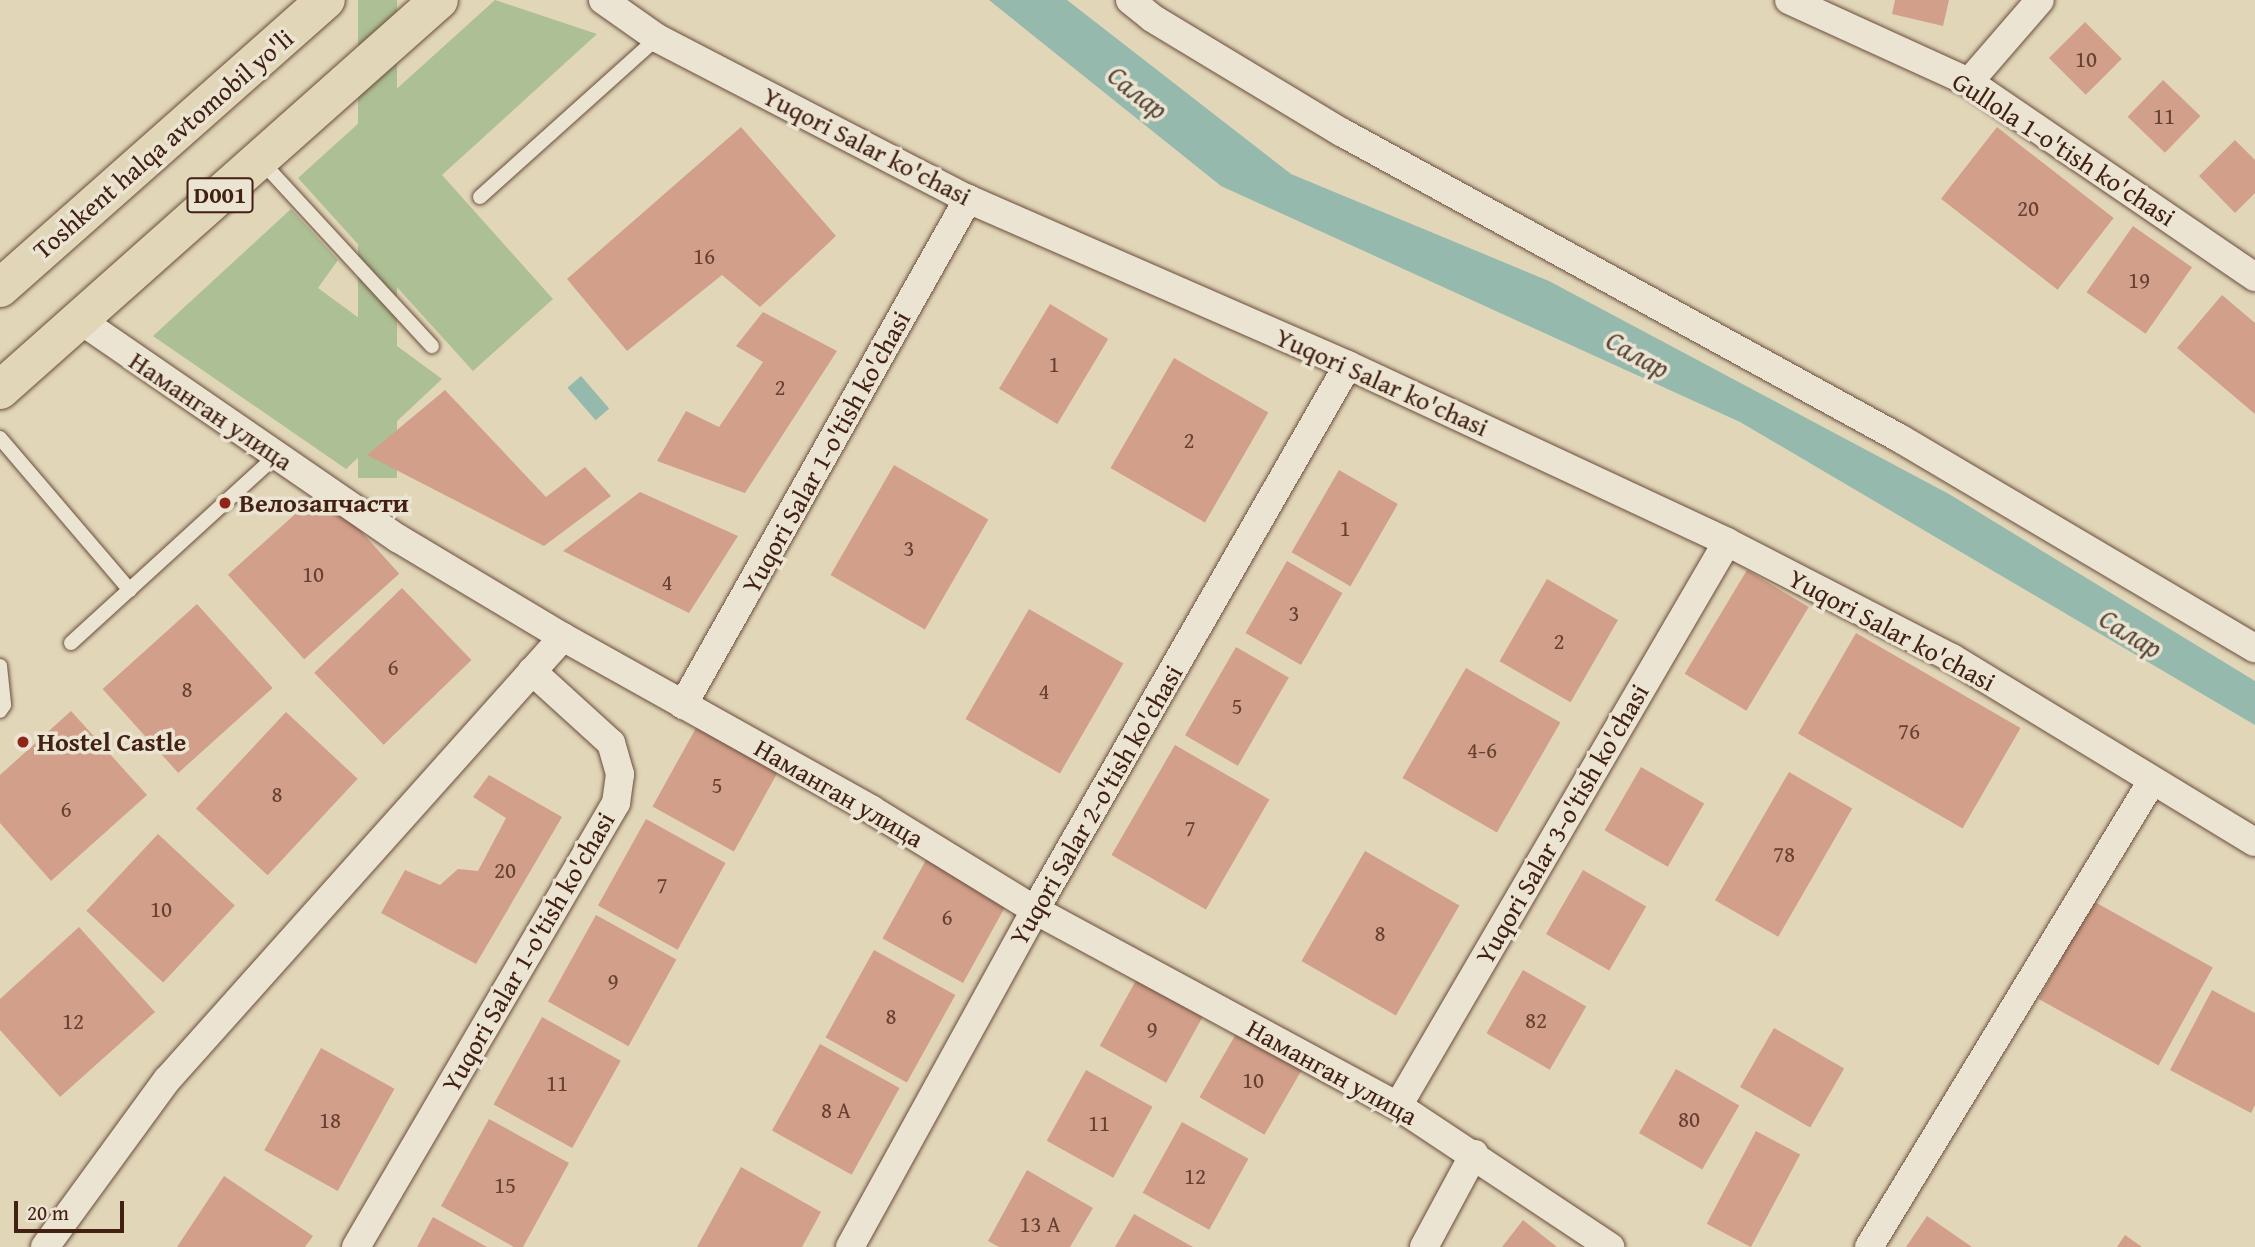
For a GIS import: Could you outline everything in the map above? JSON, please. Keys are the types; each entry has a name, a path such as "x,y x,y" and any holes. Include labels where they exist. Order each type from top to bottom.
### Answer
{"highway":[{"name":"Toshkent halqa avtomobil yo'li","path":"0,288 326,0"},
{"name":"D001","path":"0,390 439,0"}],"street":[{"name":"Yuqori Salar ko'chasi","path":"603,0 657,38 968,198 1348,365 1727,542 1952,658 2255,842"},
{"path":"1130,0 1343,134 1901,439 2255,648"},
{"name":"Gullola 1-o'tish ko'chasi","path":"1789,0 1969,82 2255,277"},
{"path":"1969,82 2040,0"},
{"name":"Yuqori Salar 1-o'tish ko'chasi","path":"683,705 968,198"},
{"name":"Наманган улица","path":"80,320 399,539 563,637 872,810 1035,911 1398,1106 1474,1154 1610,1247"},
{"name":"Yuqori Salar 2-o'tish ko'chasi","path":"850,1247 1035,911 1348,365"},
{"name":"Yuqori Salar 3-o'tish ko'chasi","path":"1398,1106 1727,542"},
{"path":"45,1247 167,1080 563,637"},
{"name":"Yuqori Salar 1-o'tish ko'chasi","path":"356,1247 616,803 620,774 611,743 532,671"},
{"path":"1870,1247 2152,781"},
{"path":"1424,1247 1474,1154"}],"lane":[{"path":"480,197 657,38"},
{"path":"260,160 432,346"},
{"path":"0,438 130,590"},
{"path":"71,643 276,456"},
{"path":"0,666 4,705 0,711"}],"green space":[{"path":"358,0 397,0 397,478 358,478"},
{"path":"495,0 597,34 442,175 553,299 473,371 298,178"},
{"path":"291,209 338,260 318,288 442,379 346,469 153,336"}],"water":[{"name":"Салар","path":"989,0 1067,0 1291,174 1549,281 1949,494 2255,681 2255,725 1740,422 1221,186"},
{"path":"581,376 609,408 596,420 567,388"}],"building":[{"path":"1895,0 1949,0 1943,26 1892,14"},
{"path":"2085,22 2122,59 2086,95 2049,58"},
{"path":"2163,80 2200,116 2165,153 2128,117"},
{"path":"741,127 836,236 760,307 722,275 627,351 567,279"},
{"path":"1997,127 2114,218 2058,290 1941,199"},
{"path":"2235,140 2255,160 2255,193 2235,213 2199,176"},
{"path":"2133,226 2192,267 2146,334 2087,292"},
{"path":"2222,295 2255,323 2255,414 2177,348"},
{"path":"1050,304 1108,339 1057,424 999,389"},
{"path":"763,312 837,351 745,493 657,461 686,411 719,427 763,362 736,346"},
{"path":"1174,358 1268,412 1205,522 1110,468"},
{"path":"445,390 546,497 585,467 611,496 544,546 367,455"},
{"path":"894,465 988,520 925,629 830,575"},
{"path":"1339,470 1398,504 1350,586 1292,552"},
{"path":"323,489 399,574 304,659 228,575"},
{"path":"640,492 738,536 689,613 563,551"},
{"path":"1287,561 1342,593 1301,665 1246,633"},
{"path":"1747,570 1809,607 1746,711 1685,674"},
{"path":"1547,579 1618,620 1571,702 1500,661"},
{"path":"402,588 471,660 384,745 314,673"},
{"path":"197,604 273,688 178,773 103,689"},
{"path":"1029,609 1123,664 1060,773 966,719"},
{"path":"1856,633 2021,728 1963,828 1798,733"},
{"path":"1236,647 1289,678 1238,766 1185,735"},
{"path":"1466,668 1560,723 1497,832 1402,778"},
{"path":"71,711 147,795 51,881 0,823 0,775"},
{"path":"286,712 358,779 268,875 196,809"},
{"path":"701,719 782,764 734,852 653,806"},
{"path":"1175,745 1269,800 1206,909 1112,855"},
{"path":"1641,767 1704,804 1668,867 1604,830"},
{"path":"1789,772 1852,808 1778,937 1715,900"},
{"path":"489,775 562,817 476,964 381,913 405,870 440,885 458,869 478,871 506,818 473,797"},
{"path":"646,819 726,863 678,950 598,906"},
{"path":"158,834 235,906 163,982 86,911"},
{"path":"931,851 1011,896 963,983 883,938"},
{"path":"1365,851 1459,906 1396,1015 1302,961"},
{"path":"1583,870 1646,906 1609,971 1546,934"},
{"path":"2093,901 2213,967 2159,1065 2039,999"},
{"path":"596,915 676,960 628,1046 548,1002"},
{"path":"79,927 155,1012 60,1097 0,1030 0,999"},
{"path":"874,950 955,995 907,1083 826,1037"},
{"path":"1523,970 1586,1007 1550,1070 1486,1033"},
{"path":"1139,975 1205,1012 1166,1083 1100,1046"},
{"path":"2212,990 2255,1013 2255,1105 2251,1113 2170,1070"},
{"path":"542,1017 621,1061 572,1148 494,1104"},
{"path":"1240,1027 1305,1064 1264,1135 1200,1097"},
{"path":"1774,1028 1844,1068 1810,1127 1740,1087"},
{"path":"820,1044 900,1088 852,1175 772,1131"},
{"path":"321,1048 394,1089 338,1191 264,1150"},
{"path":"1676,1069 1739,1106 1702,1170 1639,1133"},
{"path":"1086,1070 1152,1107 1113,1178 1047,1141"},
{"path":"489,1119 569,1163 523,1247 514,1247 441,1206"},
{"path":"1182,1122 1248,1159 1209,1230 1143,1193"},
{"path":"1756,1131 1800,1154 1751,1247 1707,1224"},
{"path":"741,1167 821,1212 802,1247 697,1247"},
{"path":"1027,1170 1093,1208 1070,1247 999,1247 988,1241"},
{"path":"224,1176 313,1236 305,1247 177,1247"},
{"path":"1134,1214 1193,1247 1115,1247"},
{"path":"1927,1216 1972,1247 1906,1247"},
{"path":"433,1217 487,1247 417,1247"},
{"path":"1523,1220 1557,1247 1502,1247"},
{"path":"2125,1235 2142,1247 2117,1247"}],"place":[{"name":"Велозапчасти","path":"225,503"},
{"name":"Hostel Castle","path":"23,742"}]}
